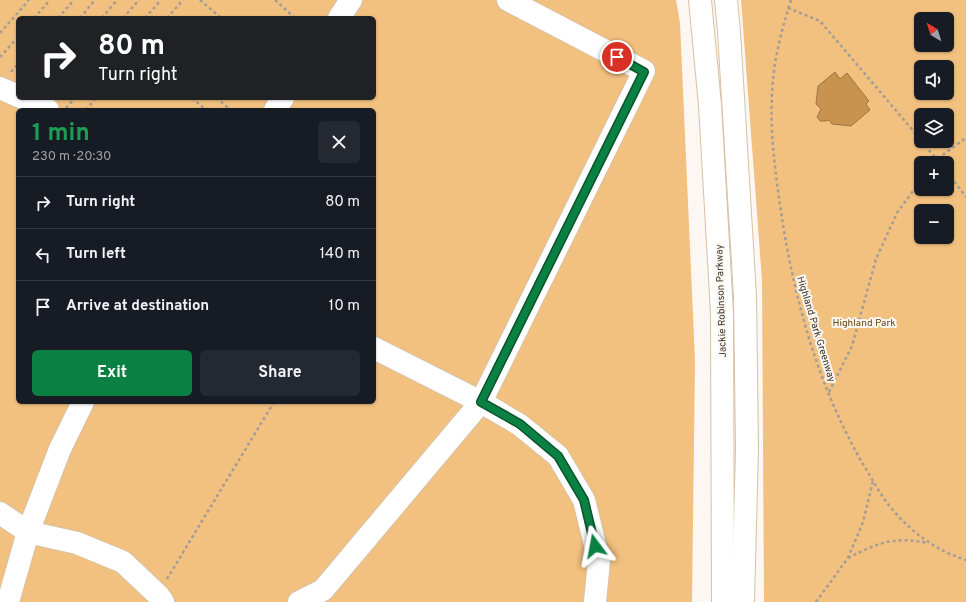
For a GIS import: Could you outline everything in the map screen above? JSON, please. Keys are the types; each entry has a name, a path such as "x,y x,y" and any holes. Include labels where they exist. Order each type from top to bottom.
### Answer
{"main road":[{"path":"340,16 351,0"},
{"path":"299,602 323,590 481,402 644,72 508,0"},
{"name":"Jackie Robinson Parkway","path":"700,0 710,105 722,313 723,602"},
{"path":"726,0 745,296 747,448 743,602"},
{"path":"0,88 16,95"},
{"path":"27,100 44,108"},
{"path":"376,349 481,402 520,424 558,456 584,500 599,561 595,602"},
{"path":"8,602 28,532 60,449 82,404"},
{"path":"0,513 28,532 77,543 123,562 160,598"}],"path":[{"path":"0,33 29,0"},
{"path":"36,16 50,0"},
{"path":"60,16 74,0"},
{"path":"82,16 95,0"},
{"path":"104,16 117,0"},
{"path":"126,16 139,0"},
{"path":"147,16 161,0"},
{"path":"170,16 183,0"},
{"path":"200,0 219,16"},
{"path":"275,0 293,16"},
{"name":"Highland Park Greenway","path":"791,0 774,60 771,126 785,237 799,304 828,392 848,437 873,481 892,509 910,528 928,543 950,556 966,560"},
{"path":"788,8 820,21 914,133"},
{"path":"0,58 16,39"},
{"path":"67,108 73,100"},
{"path":"88,108 94,100"},
{"path":"194,100 204,108"},
{"path":"218,100 228,108"},
{"path":"941,156 966,138"},
{"path":"927,148 934,156"},
{"path":"954,181 966,197"},
{"path":"828,392 852,346 876,259 897,213 914,190"},
{"path":"160,598 273,404"},
{"path":"816,602 848,558 863,522 873,481"},
{"path":"848,558 871,546 894,539 911,539 928,543"}],"green space":[{"path":"0,0 676,0 680,23 695,360 692,602 0,602"},
{"name":"Highland Park","path":"741,0 966,0 966,602 764,602 762,280"}],"shaded area":[{"path":"835,72 840,79 847,73 869,101 866,104 870,110 851,126 832,124 829,120 820,121 817,117 821,109 816,104 818,86"}],"route":[{"path":"595,546 584,500 558,456 520,424 481,402 644,72 617,57"}]}
